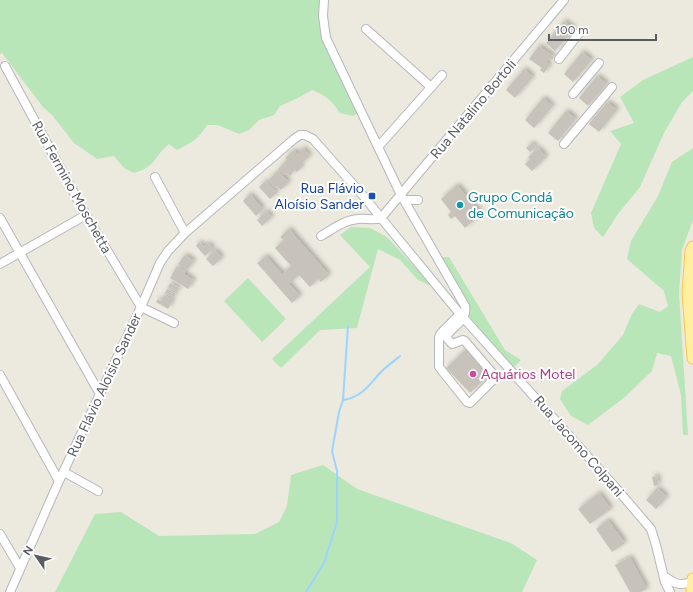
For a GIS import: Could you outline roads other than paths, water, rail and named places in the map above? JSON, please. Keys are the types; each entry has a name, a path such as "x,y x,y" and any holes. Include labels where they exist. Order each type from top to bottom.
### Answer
{"main road":[{"path":"693,246 691,251 688,293 693,358"}],"street":[{"path":"324,0 323,16 326,38 403,198 465,306 466,312 446,337 452,344 463,340 465,341 494,375 493,380 470,403 467,402 439,367 439,337 445,329 462,316"},
{"name":"Rua Natalino Bortoli","path":"381,218 403,198 534,40 564,0"},
{"path":"366,29 431,87"},
{"path":"559,59 580,32"},
{"path":"573,94 599,63"},
{"name":"Rua Fermino Moschetta","path":"5,66 86,215 141,307"},
{"path":"378,147 442,75"},
{"path":"564,144 612,87"},
{"name":"Rua Flávio Aloísio Sander","path":"10,592 59,481 141,307 160,263 168,251 185,233 277,153 300,135 305,135 313,139 381,218"},
{"path":"155,177 185,233"},
{"path":"403,198 418,200"},
{"path":"0,264 86,215"},
{"path":"0,218 100,394"},
{"path":"321,236 344,221 359,218 377,220 381,218"},
{"name":"Rua Jacomo Colpani","path":"381,218 462,316 616,488 651,530 665,582 670,592"},
{"path":"141,307 174,323"},
{"path":"0,376 59,481"},
{"path":"64,472 98,491"},
{"path":"0,534 20,568"},
{"path":"664,576 673,583 682,585 692,584"}],"waterway":[{"path":"306,592 324,563 337,522 337,471 332,451 339,412 343,400 348,326"},
{"path":"344,400 361,393 383,370 400,356"}],"place":[{"name":"Rua Flávio Aloísio Sander","path":"372,196"},
{"name":"Grupo Condá de Comunicação","path":"460,205"},
{"name":"Aquários Motel","path":"473,374"}]}
